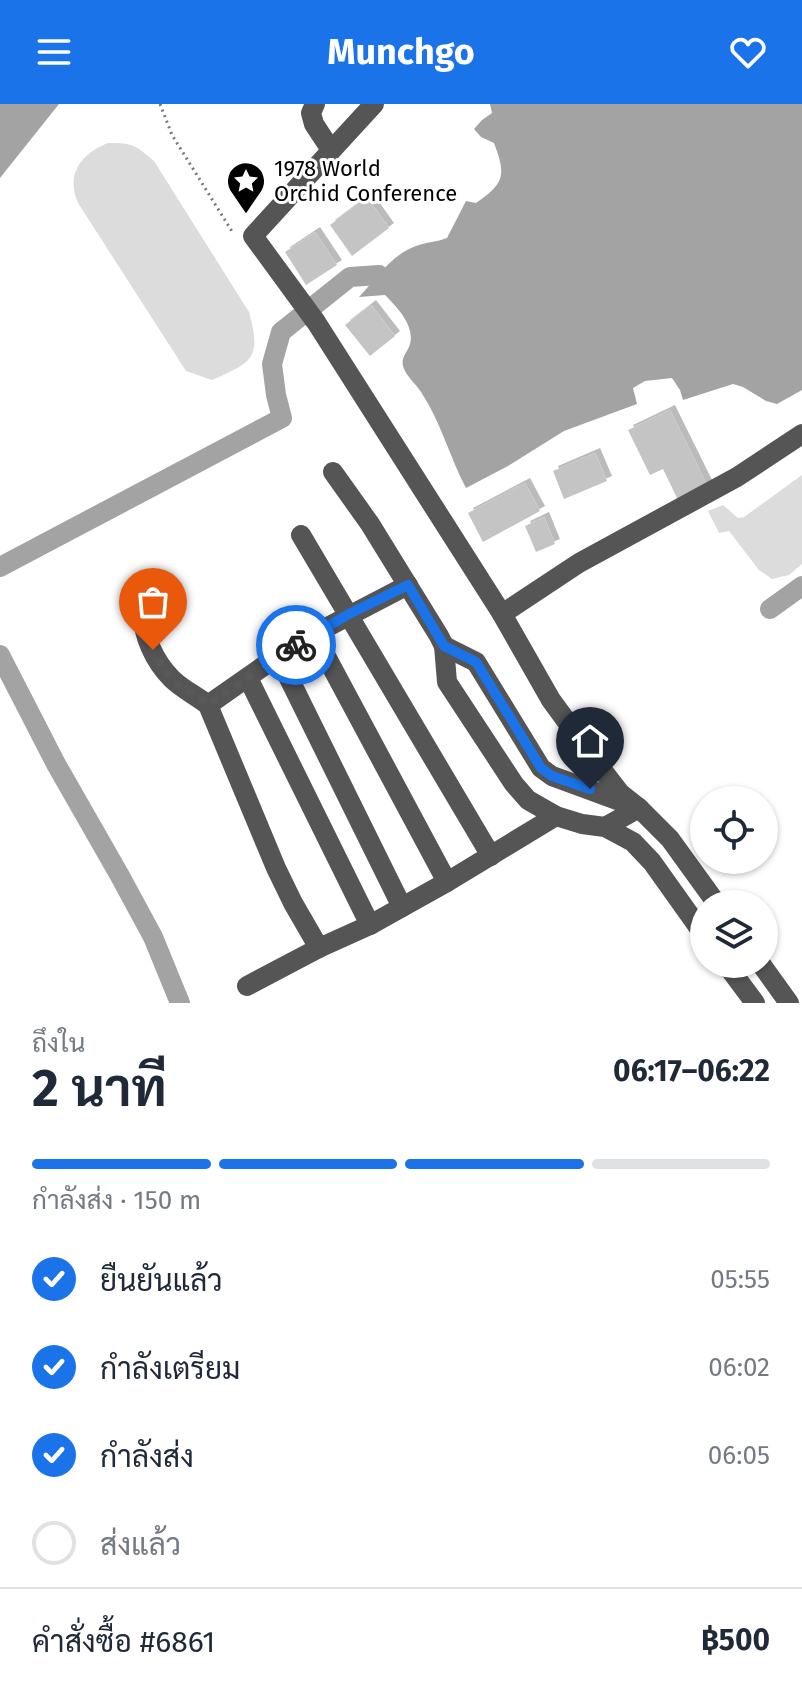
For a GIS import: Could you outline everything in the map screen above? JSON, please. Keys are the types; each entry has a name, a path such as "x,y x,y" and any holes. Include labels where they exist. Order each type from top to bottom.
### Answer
{"lane":[{"path":"315,104 311,113 314,124 331,150"},
{"path":"374,104 253,236 316,322 502,614 551,700 620,793 670,839 707,890"},
{"path":"502,614 579,563 737,477 802,434"},
{"path":"333,472 370,524 444,646 447,682 514,784 528,800 556,816 605,827 633,842 652,862 690,915"},
{"path":"301,535 491,856"},
{"path":"208,705 314,634 408,585"},
{"path":"144,611 143,627 163,668 173,681 208,705 276,868 319,948"},
{"path":"314,634 447,882"},
{"path":"444,646 476,662 541,768 552,776 639,808"},
{"path":"278,656 402,907"},
{"path":"248,678 370,925"},
{"path":"605,827 639,808"},
{"path":"247,986 370,925 556,816"},
{"path":"736,978 755,1003"},
{"path":"771,978 789,1003"}],"path":[{"path":"160,104 172,135 234,234"}],"shaded area":[{"path":"0,104 59,104 0,178"},
{"path":"490,104 802,104 802,390 777,404 733,384 683,400 672,378 645,381 633,388 637,404 564,431 466,488 428,403 404,369 403,359 411,337 404,317 385,295 359,297 399,255 416,246 447,238 466,201 476,203 498,184 501,171 494,143 481,137 474,129 492,113"},
{"path":"108,143 134,146 154,161 249,312 254,349 245,363 212,380 186,371 78,203 74,183 78,166 91,153"},
{"path":"802,475 802,564 789,575 772,579 759,570 729,531 719,533 708,511 723,505 738,518 744,517"}],"building":[{"path":"367,197 389,228 352,256 330,225"},
{"path":"315,232 337,265 306,285 285,252"},
{"path":"371,305 395,336 370,356 345,325"},
{"path":"670,410 707,485 678,500 663,469 650,475 628,430"},
{"path":"595,453 607,481 564,499 553,471"},
{"path":"525,483 540,511 483,542 468,513"},
{"path":"544,517 555,544 536,552 525,526"}],"waterway":[{"path":"0,567 282,418 272,364 281,332 350,277 379,275"},
{"path":"770,609 802,586"},
{"path":"0,655 56,764 153,937 180,1003"}],"way so far":[{"path":"153,650 173,681 208,705 296,645"}],"place":[{"name":"1978 World Orchid Conference","path":"246,215"}],"route":[{"path":"296,645 408,585 444,646 476,662 541,768 552,776 590,789"}]}
